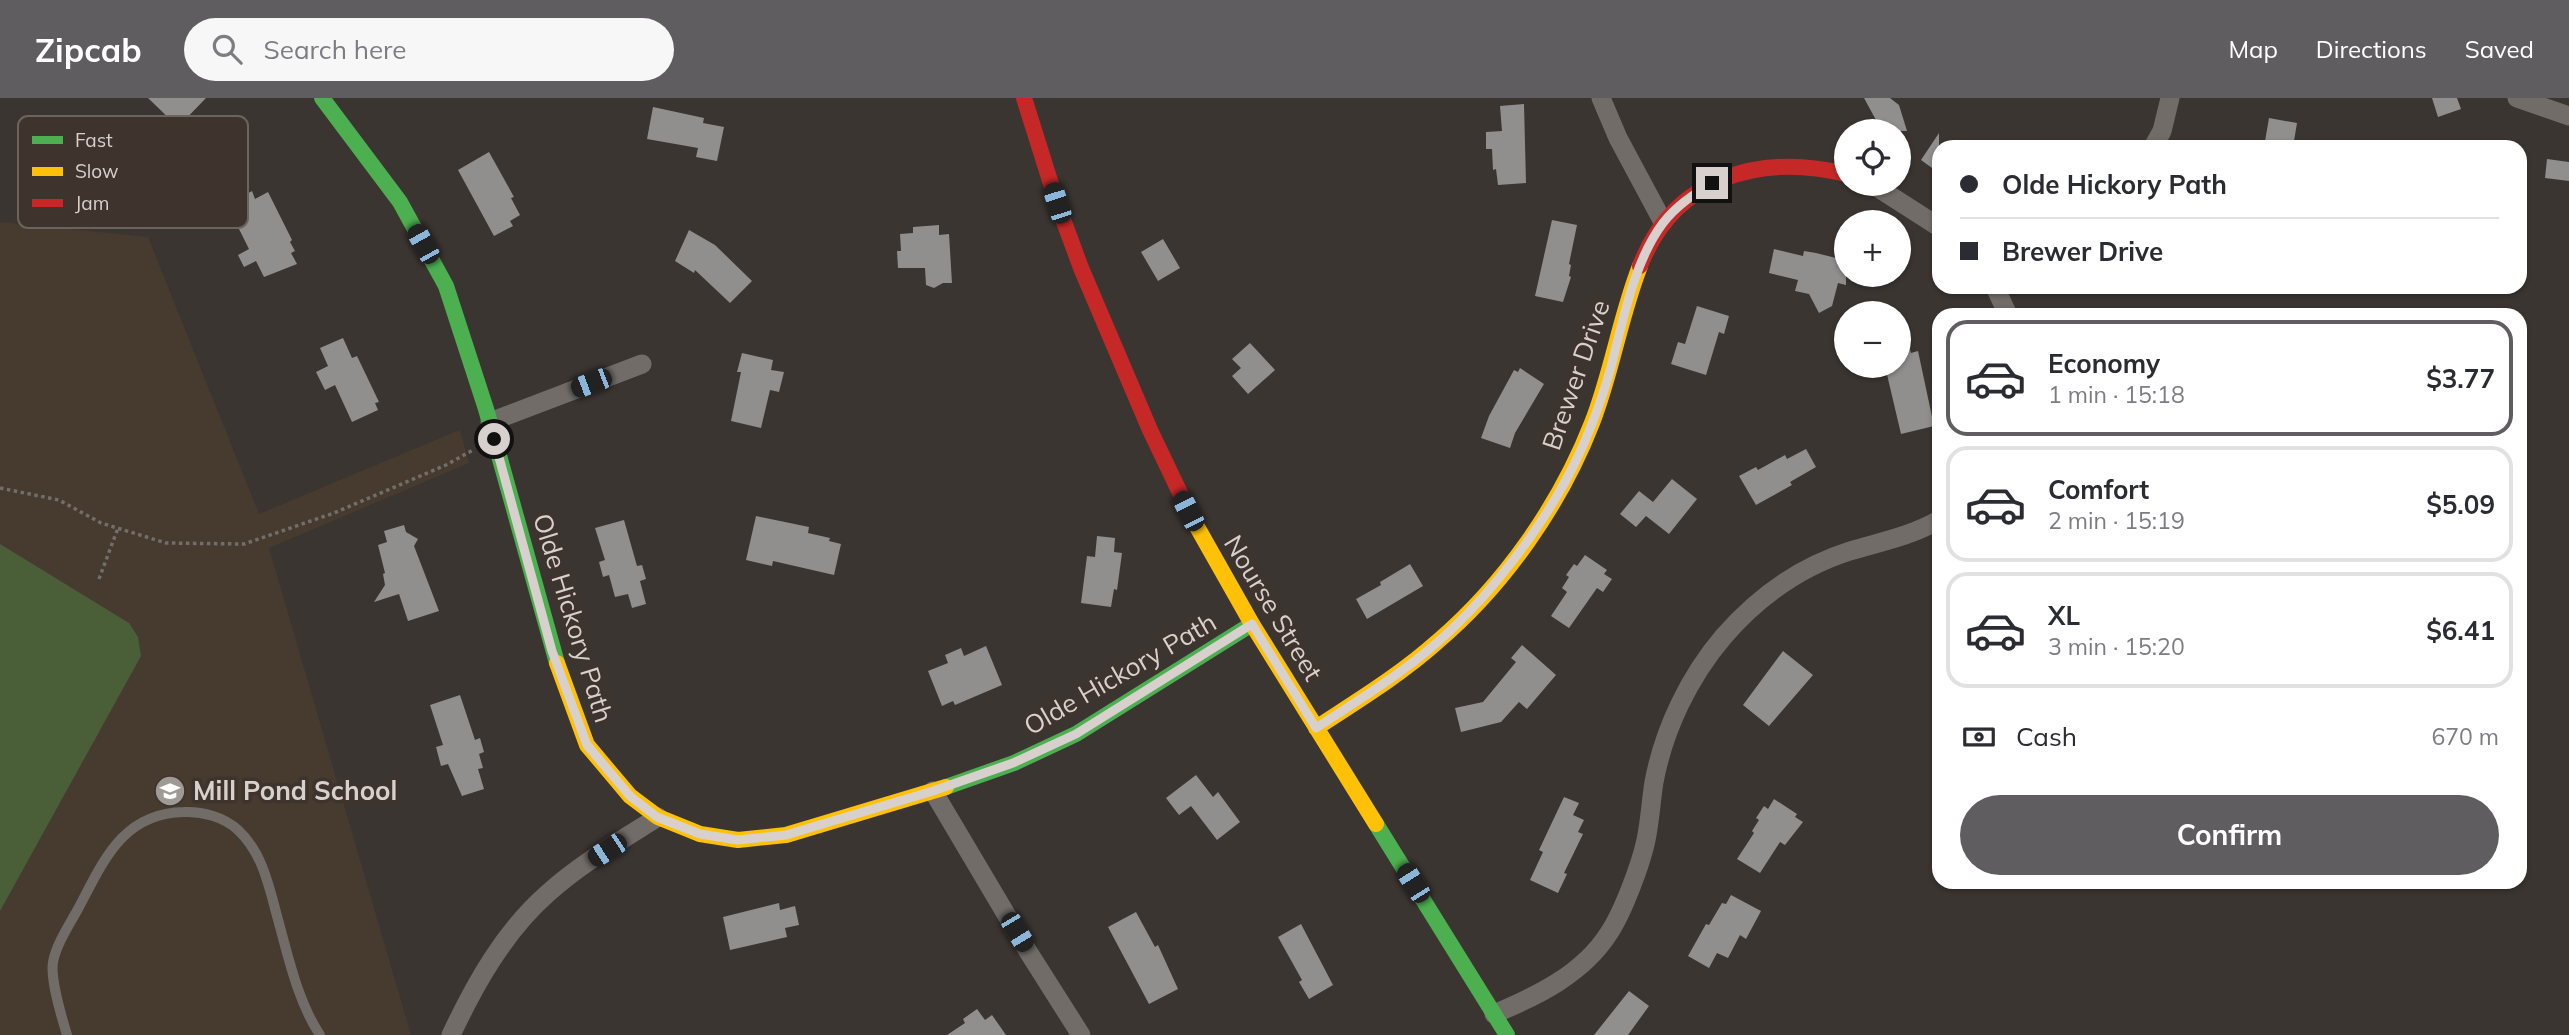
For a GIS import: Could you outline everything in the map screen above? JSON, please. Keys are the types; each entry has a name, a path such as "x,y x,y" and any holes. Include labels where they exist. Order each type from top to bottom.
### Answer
{"street":[{"name":"Olde Hickory Path","path":"321,98 400,202 446,286 492,430 552,651 587,745 630,796 657,817 700,834 738,840 750,839 786,835 933,791 1013,763 1076,734 1252,624"},
{"name":"Nourse Street","path":"1024,98 1067,232 1137,400 1188,511 1252,624 1507,1035"},
{"path":"1601,98 1622,147 1663,222"},
{"path":"2157,140 2162,131 2170,98"},
{"path":"2517,98 2569,116"},
{"name":"Brewer Drive","path":"1316,728 1403,669 1453,628 1496,579 1549,507 1583,445 1601,400 1625,313 1644,258 1663,222 1703,188 1749,169 1768,165 1798,165 1834,170"},
{"path":"1891,196 1932,223"},
{"path":"492,430 642,364"},
{"path":"1494,1014 1555,984 1579,965 1610,933 1646,841 1654,781 1673,723 1692,680 1725,635 1757,602 1804,569 1843,554 1908,535 1932,523"},
{"path":"933,791 1081,1035"},
{"path":"451,1035 468,999 503,943 546,894 657,817"}],"lane":[{"path":"67,1035 58,1006 52,963 107,854 127,832 151,817 198,811 237,829 254,849 266,875 302,997 320,1035"}],"path":[{"path":"0,488 59,500 101,523 166,543 244,544 334,513 446,465 492,430"},
{"path":"99,579 118,528"}],"shaded area":[{"name":"Mill Pond School","path":"0,222 18,224 18,228 59,228 148,237 259,514 460,430 469,463 269,548 411,1035 0,1035"}],"green space":[{"path":"0,544 129,623 138,637 141,656 0,911"}],"building":[{"path":"148,98 206,98 189,116 167,116"},
{"path":"1864,98 1890,98 1899,105 1903,119 1875,119"},
{"path":"2432,98 2457,98 2461,109 2438,117"},
{"path":"1524,104 1526,183 1498,185 1496,169 1493,170 1492,149 1486,149 1486,132 1502,131 1500,106"},
{"path":"653,107 704,118 703,123 724,127 717,161 696,157 698,148 647,139"},
{"path":"2269,118 2297,123 2294,140 2265,140"},
{"path":"1932,144 1932,168 1921,160"},
{"path":"489,152 514,197 511,198 520,215 510,221 513,226 494,236 458,170"},
{"path":"2547,159 2569,162 2569,181 2545,178"},
{"path":"252,191 255,199 268,192 292,240 290,242 295,251 291,253 297,264 264,277 256,261 244,267 238,255 249,249 238,228 248,228 248,193"},
{"path":"1552,220 1577,225 1569,264 1571,277 1563,302 1535,296"},
{"path":"939,225 939,235 949,234 952,283 943,283 934,288 926,285 925,268 898,268 897,251 901,251 900,234 913,233 913,227"},
{"path":"689,230 715,245 752,281 730,303 695,270 694,273 675,261"},
{"path":"1163,239 1180,268 1158,281 1141,252"},
{"path":"1774,249 1803,256 1804,251 1834,258 1834,287 1837,287 1832,306 1819,313 1809,294 1795,291 1798,280 1769,273"},
{"path":"1697,306 1729,316 1724,334 1719,332 1706,375 1671,364 1678,342 1685,344"},
{"path":"343,338 352,358 357,356 379,402 375,403 378,410 352,422 335,385 325,390 316,372 328,366 320,348"},
{"path":"1250,343 1275,370 1248,394 1232,376 1241,368 1232,359"},
{"path":"1918,351 1932,426 1901,434 1888,378 1911,378 1911,353"},
{"path":"742,353 773,360 771,370 784,372 779,392 770,390 761,428 731,421"},
{"path":"1520,368 1544,384 1515,433 1510,448 1481,438 1489,416 1514,370 1518,372"},
{"path":"1806,449 1816,467 1790,482 1792,485 1756,505 1739,476 1756,467 1758,470 1785,455 1787,459"},
{"path":"1672,479 1697,499 1669,534 1646,516 1636,527 1620,514 1639,491 1653,502"},
{"path":"756,516 809,527 808,533 830,538 829,541 841,544 834,575 773,561 772,566 746,560"},
{"path":"624,520 637,566 642,565 646,579 640,581 646,604 632,608 628,594 615,597 609,575 603,577 599,562 605,560 595,528"},
{"path":"404,525 406,532 418,539 414,546 439,611 408,621 399,594 374,602 385,585 378,545 387,542 384,531"},
{"path":"1097,536 1115,538 1114,552 1122,553 1117,590 1114,589 1111,607 1081,603 1087,556 1095,557"},
{"path":"1585,555 1607,570 1604,574 1612,579 1603,592 1597,588 1569,628 1551,616 1567,592 1562,588 1569,577 1566,575"},
{"path":"1410,564 1423,586 1367,619 1356,599"},
{"path":"1522,645 1556,675 1527,709 1519,702 1501,722 1461,732 1455,708 1483,702 1516,662 1511,658"},
{"path":"986,646 1002,685 955,705 953,701 942,706 928,671 948,663 945,655 961,648 964,656"},
{"path":"1783,651 1813,675 1769,726 1743,705"},
{"path":"460,695 475,740 480,738 484,752 479,754 483,768 478,769 484,789 462,796 448,764 441,766 436,747 443,745 430,705"},
{"path":"1196,775 1213,797 1218,792 1240,822 1217,840 1191,806 1179,815 1166,798"},
{"path":"1564,797 1579,803 1573,815 1584,820 1578,832 1583,834 1564,873 1567,874 1558,893 1530,880 1543,852 1539,850"},
{"path":"1774,799 1797,814 1795,817 1803,822 1785,845 1780,842 1760,873 1737,859 1754,833 1752,831 1759,820 1756,818 1764,806 1768,809"},
{"path":"1731,895 1761,911 1746,939 1740,935 1728,958 1717,953 1709,968 1688,956 1706,924 1709,925 1722,903 1726,904"},
{"path":"779,903 780,910 795,906 799,925 785,928 787,937 730,950 723,917"},
{"path":"1136,912 1155,947 1158,945 1178,989 1149,1004 1108,927"},
{"path":"1301,924 1333,985 1309,999 1299,982 1302,980 1278,937"},
{"path":"1629,991 1649,1006 1628,1035 1594,1035"},
{"path":"977,1009 985,1020 992,1015 1006,1035 947,1035 965,1023 963,1019"}],"traffic: fast":[{"path":"322,98 400,202 446,286 486,409 557,663"},
{"path":"946,787 1014,763 1076,734 1252,624"},
{"path":"1376,824 1507,1035"}],"traffic: slow":[{"path":"1316,728 1393,677 1437,642 1485,595 1528,542 1564,484 1592,423 1640,266"},
{"path":"1192,518 1252,624 1376,824"},
{"path":"557,663 587,745 630,796 658,817 700,834 738,840 786,835 946,787"}],"traffic: jam":[{"path":"1024,98 1081,268 1150,430 1192,518"},
{"path":"1640,266 1655,236 1674,211 1697,192 1752,170 1782,167 1834,172"}],"place":[{"name":"Mill Pond School","path":"170,791"}],"route":[{"path":"494,439 552,651 587,745 630,796 657,817 700,834 738,840 786,835 845,819 1013,763 1076,734 1128,704 1252,624 1316,728 1403,669 1453,628 1533,531 1578,456 1601,400 1619,334 1648,247 1663,222 1678,207 1712,183"}]}
